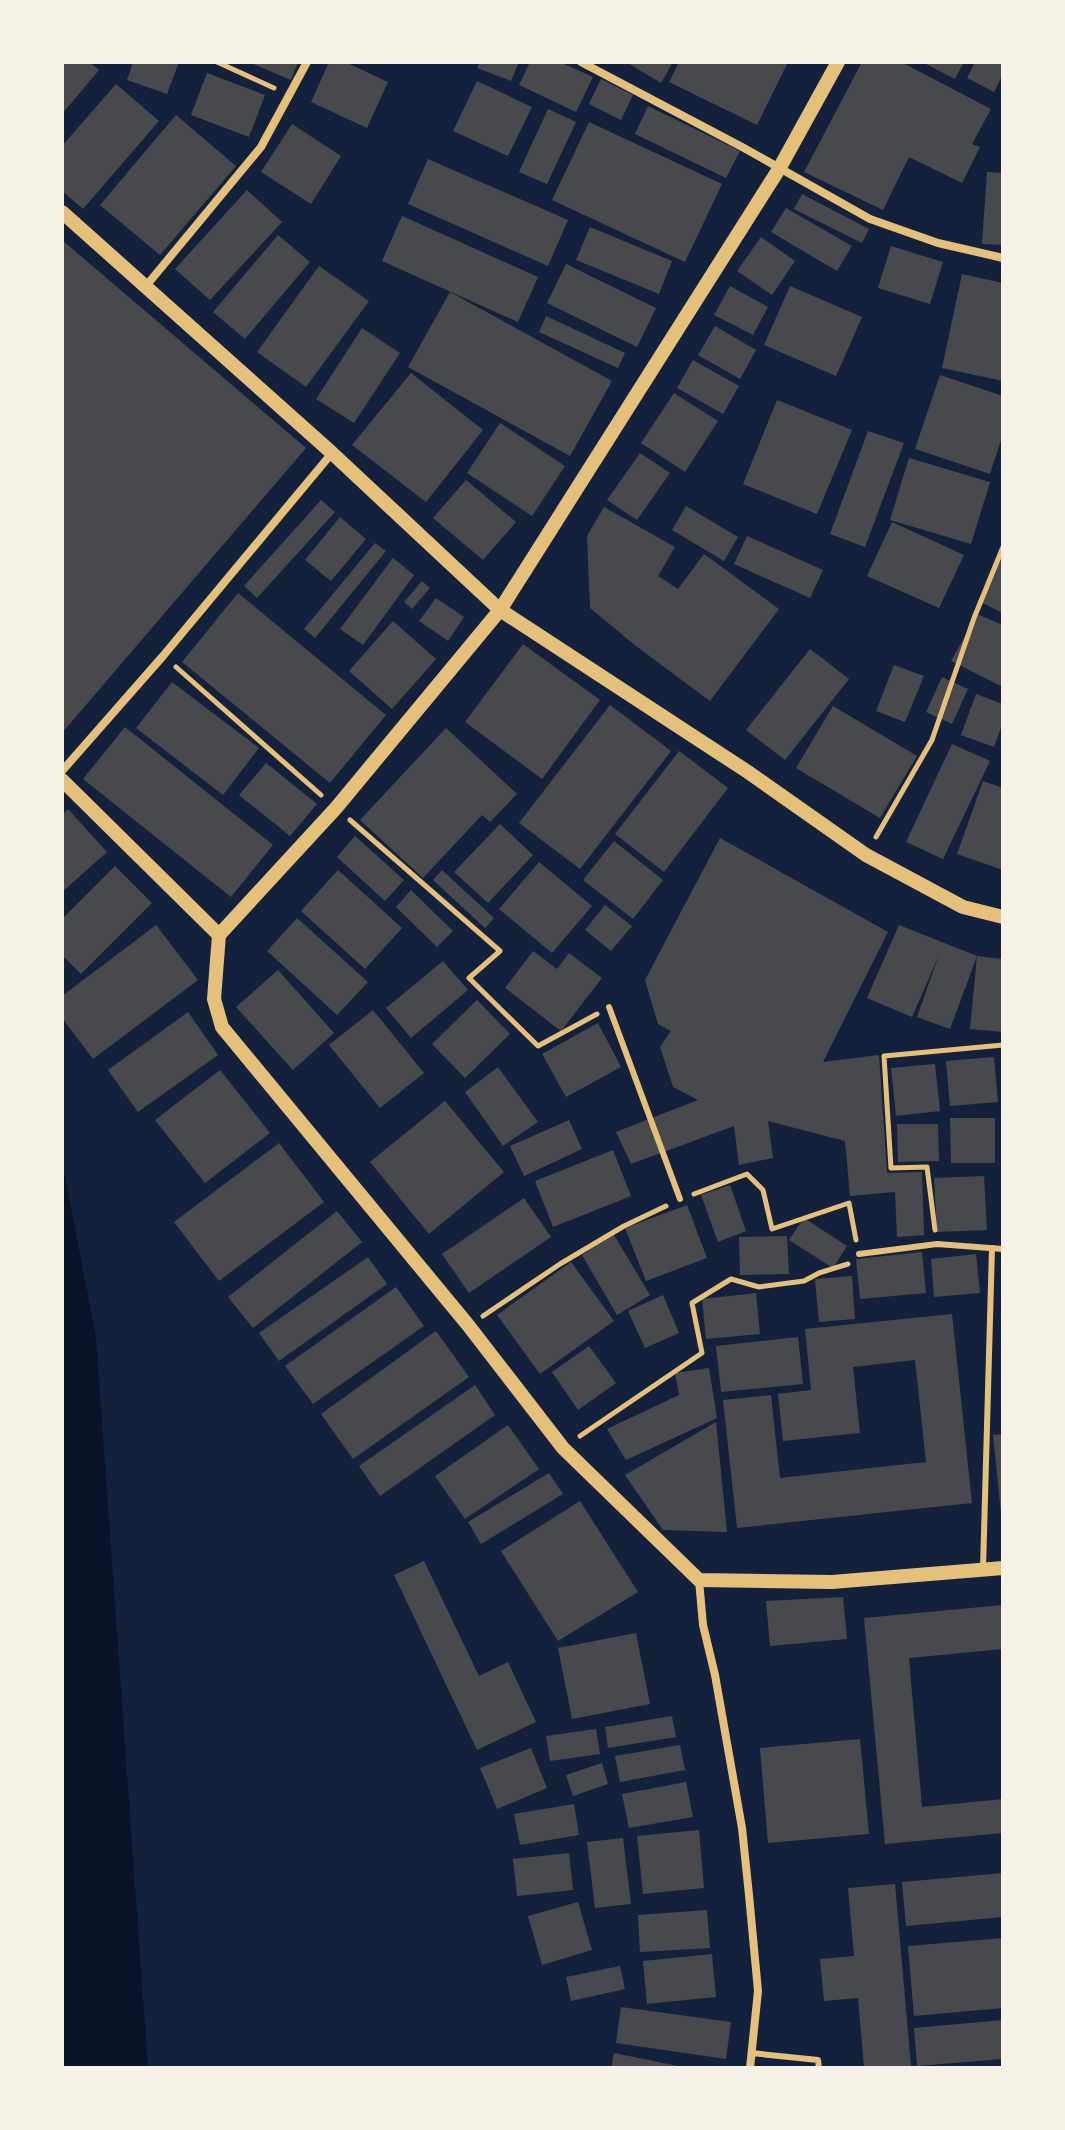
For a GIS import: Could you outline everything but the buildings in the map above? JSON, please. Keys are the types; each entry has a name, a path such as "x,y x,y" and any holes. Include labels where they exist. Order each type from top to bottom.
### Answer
{"street":[{"path":"146,286 261,147 307,62"},
{"path":"581,62 870,219 938,243 1003,258"},
{"path":"750,2068 758,1991 742,1828 703,1625 699,1580 563,1448 468,1325 222,1027 214,999 219,935 336,808 500,610 779,169 838,62"},
{"path":"62,212 332,453 500,610 748,772 866,855 963,907 1003,917"},
{"path":"62,771 163,656 332,453"},
{"path":"62,780 219,935"},
{"path":"699,1580 832,1582 1003,1568"}],"lane":[{"path":"609,1007 680,1199"},
{"path":"859,1254 937,1244 1003,1249"},
{"path":"983,1570 992,1248"},
{"path":"751,2053 818,2060 819,2068"}],"path":[{"path":"217,62 289,94"},
{"path":"866,855 932,740 974,618 1003,547"},
{"path":"163,656 500,951 469,978 538,1046 609,1007"},
{"path":"937,1244 927,1167 891,1168 884,1056 1003,1045"},
{"path":"468,1325 624,1226 680,1199 747,1174 763,1190 772,1229 849,1203 859,1254 847,1265 804,1281 759,1287 731,1279 692,1303 702,1353 563,1448"}],"water":[{"path":"62,1161 96,1337 148,2068 62,2068"}]}
